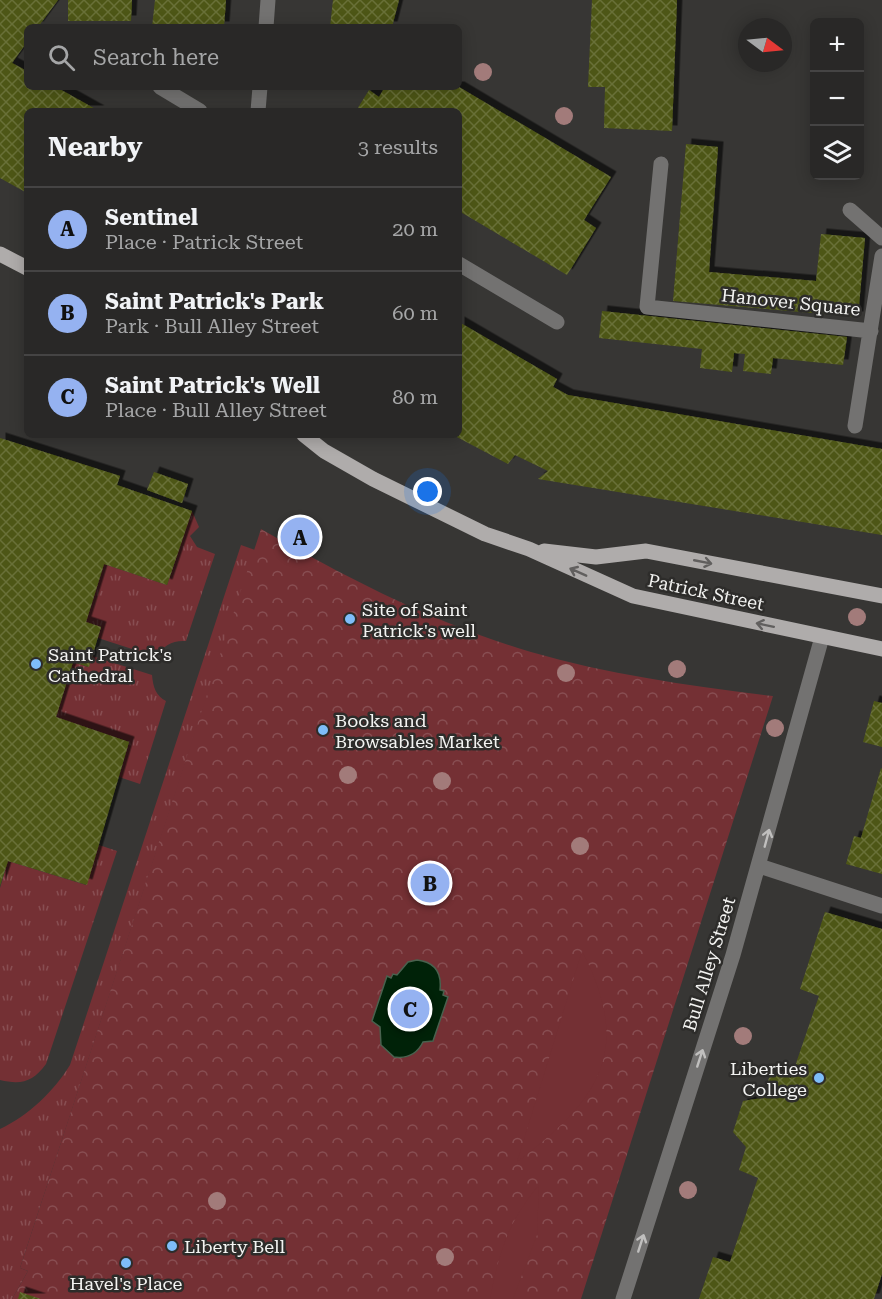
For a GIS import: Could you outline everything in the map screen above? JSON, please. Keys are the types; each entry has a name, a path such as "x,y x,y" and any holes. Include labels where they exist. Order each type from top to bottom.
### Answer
{"main road":[{"path":"0,254 24,266"},
{"name":"Patrick Street","path":"308,438 324,451 373,479 485,534 529,549 633,596 882,649"},
{"name":"Patrick Street","path":"529,549 596,557 646,551 882,596"}],"street":[{"path":"266,24 268,0"},
{"path":"165,90 195,108"},
{"path":"258,108 260,90"},
{"name":"Hanover Square","path":"661,164 647,307 871,331"},
{"path":"850,210 882,238"},
{"path":"855,426 882,256"},
{"path":"462,266 557,322"},
{"name":"Bull Alley Street","path":"623,1299 759,866 822,637"},
{"path":"759,866 882,906"}],"green space":[{"path":"192,511 199,527 190,536 197,547 215,554 186,641 169,644 157,657 98,638 101,627 86,622 104,564 167,585"},
{"path":"261,529 326,565 426,614 496,641 561,660 621,673 773,696 581,1299 12,1299 28,1271 20,1268"},
{"path":"241,545 255,550 20,1268 28,1271 12,1299 0,1299 0,1129 40,1102 70,1065"},
{"path":"92,656 152,675 156,691 166,701 140,784 119,777 129,742 56,717 73,662 88,667"},
{"path":"99,845 117,851 46,1064 36,1075 26,1081 0,1080 0,888 8,861 86,885"},
{"path":"582,951 598,986 605,1017 606,1045 600,1071 587,1094 569,1117 517,1162"},
{"path":"539,1185 537,1235 513,1299 490,1299 506,1238 528,1199"}],"shaded area":[{"path":"417,960 428,963 436,969 440,978 440,990 444,991 443,995 448,997 433,1041 423,1042 415,1053 408,1056 394,1057 381,1045 380,1027 372,1021 387,976 391,978 393,974 397,975 408,962"}],"building":[{"path":"0,0 58,0 40,24 24,24 24,46 12,63 24,69 24,90 61,90 94,108 24,108 24,191 0,178"},
{"path":"68,0 132,0 131,21 68,21"},
{"path":"155,0 226,0 224,24 152,24"},
{"path":"333,0 399,0 393,24 330,24"},
{"path":"592,0 677,0 672,131 604,128 605,87 588,87"},
{"path":"462,89 611,177 584,220 596,228 567,275 462,213 462,108 358,108 369,90 379,97 383,90"},
{"path":"686,144 718,147 709,272 816,281 821,234 865,238 858,317 673,301"},
{"path":"602,311 847,337 843,365 773,358 771,374 743,371 745,354 734,353 732,372 700,368 702,349 599,338"},
{"path":"462,324 557,379 553,387 568,395 882,449 882,535 538,479 548,471 515,455 508,464 459,438 462,438"},
{"name":"Saint Patrick's Cathedral","path":"0,438 120,476 117,485 192,511 167,585 104,564 86,622 101,627 89,667 73,662 56,717 129,742 87,885 8,861 0,886"},
{"path":"154,472 188,484 182,503 147,490"},
{"path":"874,701 882,703 882,747 863,742"},
{"path":"881,768 882,874 846,864 854,836 861,838"},
{"name":"Liberties College","path":"825,912 882,929 882,1274 874,1299 699,1299 713,1257 730,1262 758,1178 739,1170 746,1147 733,1132 743,1101 762,1098 771,1072 791,1078 819,996 800,989"},
{"path":"20,1292 41,1299 18,1299"}],"place":[{"name":"Sentinel","path":"300,537"},
{"name":"Site of Saint Patrick's well","path":"350,619"},
{"name":"Saint Patrick's Cathedral","path":"36,664"},
{"name":"Books and Browsables Market","path":"323,730"},
{"name":"Saint Patrick's Park","path":"430,883"},
{"name":"Saint Patrick's Well","path":"410,1009"},
{"name":"Liberties College","path":"819,1078"},
{"name":"Liberty Bell","path":"172,1246"},
{"name":"Havel's Place","path":"126,1263"}]}
